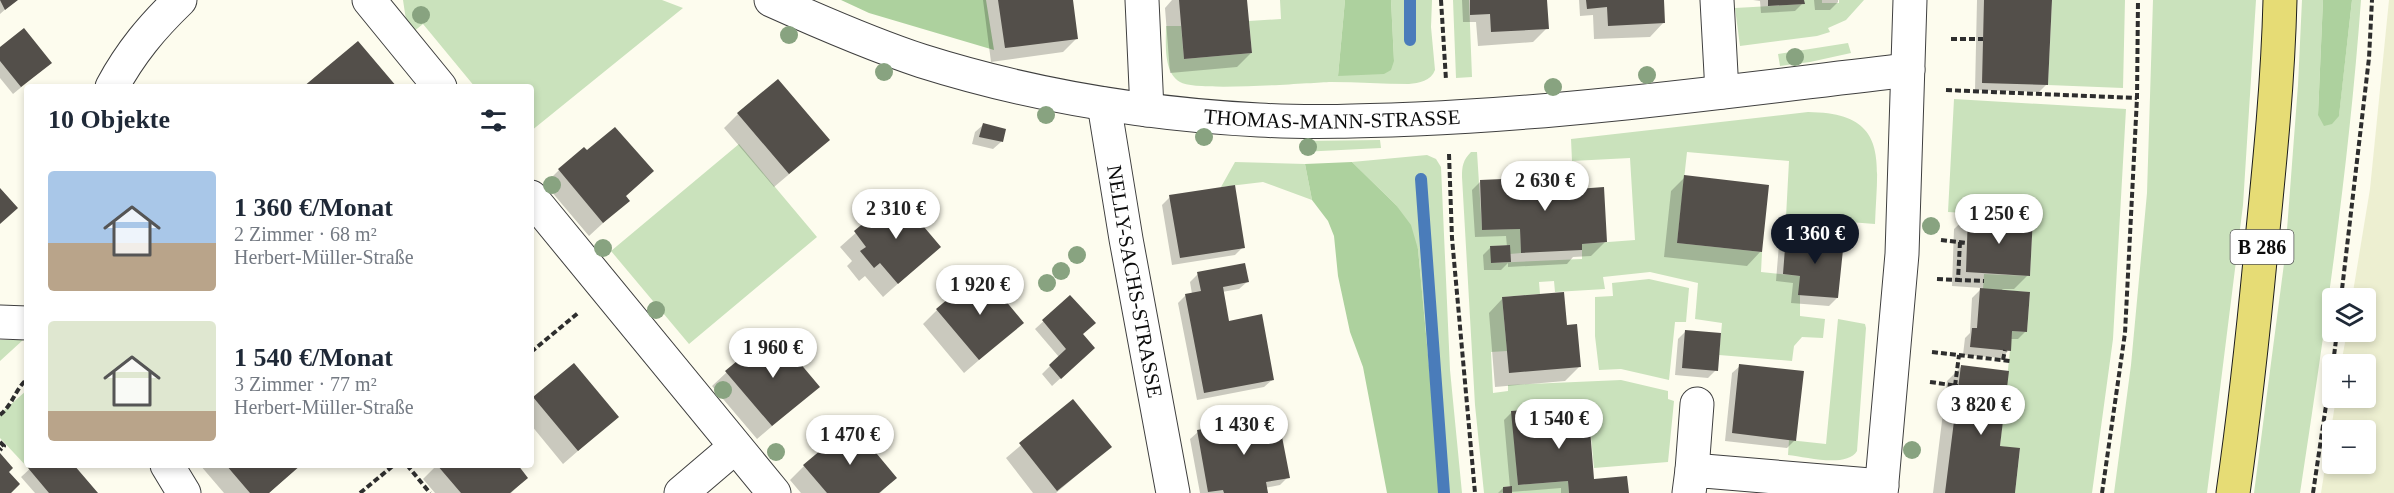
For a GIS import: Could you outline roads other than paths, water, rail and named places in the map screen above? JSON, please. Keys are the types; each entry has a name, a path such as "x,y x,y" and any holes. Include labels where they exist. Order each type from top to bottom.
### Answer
{"main road":[{"name":"B 286","path":"2233,493 2247,395 2268,182 2280,0"}],"street":[{"path":"114,84 128,57 155,24 180,0"},
{"path":"369,0 438,84"},
{"name":"THOMAS-MANN-STRASSE","path":"771,0 806,8 868,42 950,69 1104,104 1262,121 1364,121 1544,111 1722,92 1908,79"},
{"path":"1142,0 1147,110"},
{"path":"1717,0 1722,92"},
{"path":"1697,404 1690,482 1882,489 1902,254 1910,0"},
{"name":"NELLY-SACHS-STRASSE","path":"1104,104 1126,239 1173,493"},
{"path":"534,201 774,493"},
{"path":"0,322 24,323"},
{"path":"681,493 735,447"},
{"path":"169,468 184,493"}],"waterway":[{"path":"1410,0 1410,40"},
{"path":"1421,179 1444,493"}]}
